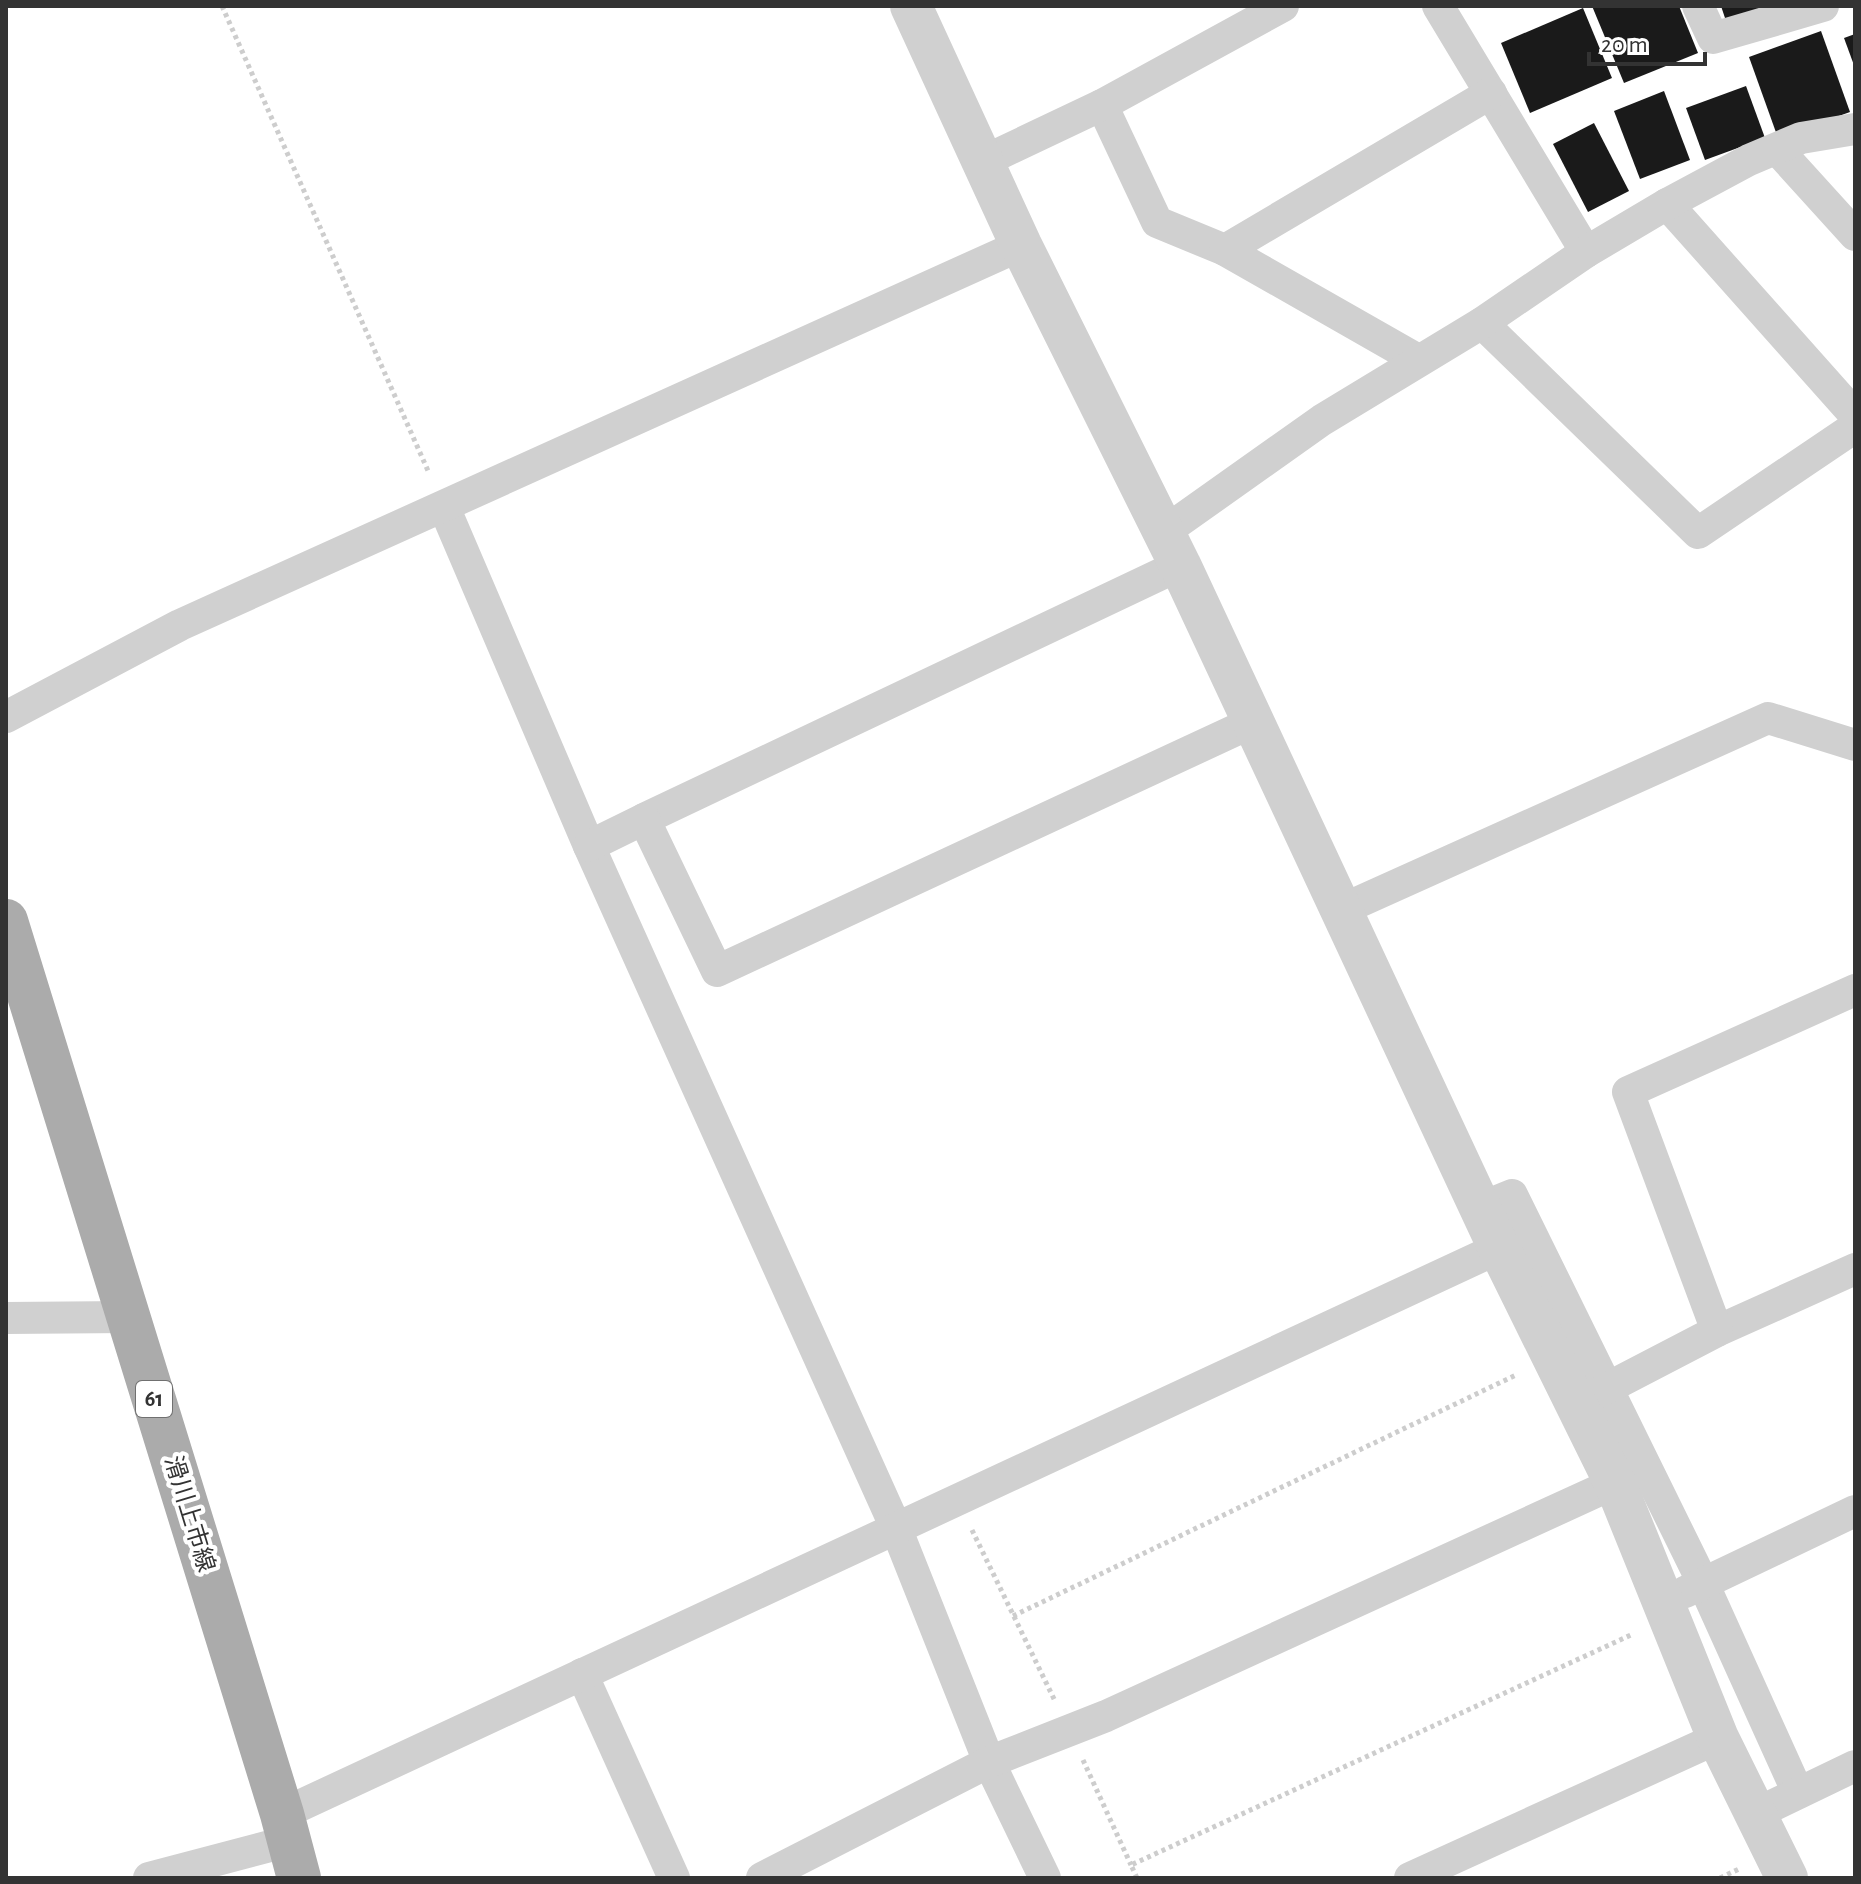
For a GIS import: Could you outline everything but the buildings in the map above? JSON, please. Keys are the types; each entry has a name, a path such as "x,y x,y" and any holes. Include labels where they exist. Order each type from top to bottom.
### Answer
{"main road":[{"name":"滑川上市線","path":"6,921 290,1844"}],"street":[{"path":"911,6 1021,245 1172,548 1480,1208 1553,1357 1592,1396 1703,1583 1798,1793"},
{"path":"984,161 1102,105 1283,6"},
{"path":"1438,6 1586,252"},
{"path":"1698,6 1713,38 1823,6"},
{"path":"1225,250 1491,93"},
{"path":"1102,105 1157,222 1225,250 1418,360"},
{"path":"589,846 1172,548 1322,420 1482,323 1586,252 1749,160 1801,138 1855,129"},
{"path":"1777,149 1855,235"},
{"path":"1667,204 1855,415"},
{"path":"6,717 180,625 1021,245"},
{"path":"1482,323 1698,533 1855,427"},
{"path":"444,507 589,846 896,1528 989,1762 1045,1878"},
{"path":"1341,910 1768,718 1855,745"},
{"path":"644,819 717,971 1253,722"},
{"path":"1717,1331 1628,1092 1855,990"},
{"path":"1480,1208 1512,1195 1592,1396 1615,1483 1666,1610 1718,1738 1787,1878"},
{"path":"149,1878 290,1844 582,1674 1499,1248"},
{"path":"1592,1396 1717,1331 1855,1269"},
{"path":"6,1318 128,1317"},
{"path":"762,1878 989,1762 1106,1716 1615,1483"},
{"path":"1666,1610 1703,1583 1855,1511"},
{"path":"582,1674 674,1878"},
{"path":"1410,1878 1718,1738"},
{"path":"1755,1814 1855,1766"}],"path":[{"path":"222,6 444,507"},
{"path":"1013,1616 1553,1357"},
{"path":"957,1499 1137,1878"},
{"path":"1131,1865 1666,1610"}]}
